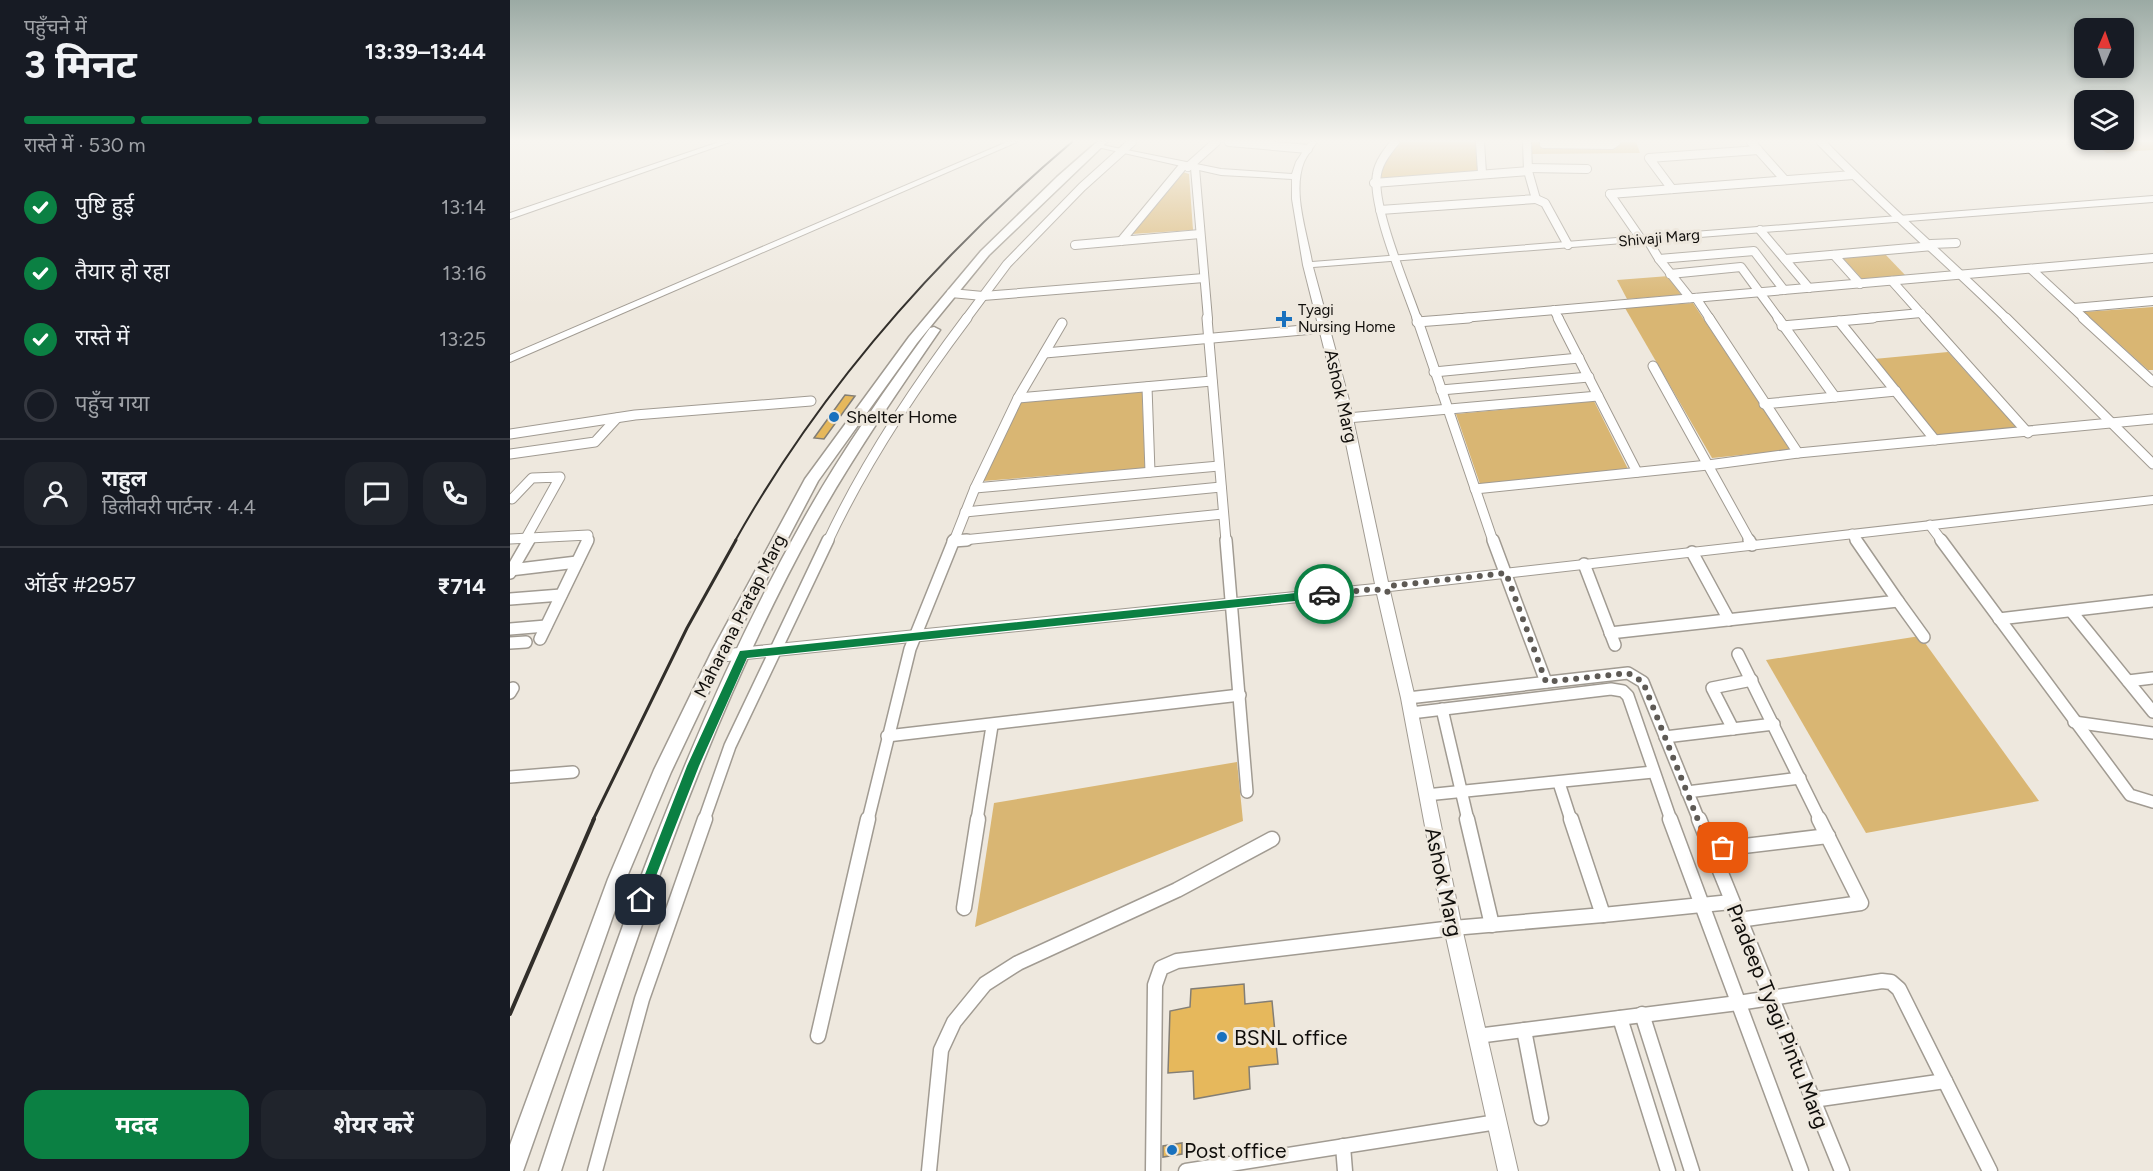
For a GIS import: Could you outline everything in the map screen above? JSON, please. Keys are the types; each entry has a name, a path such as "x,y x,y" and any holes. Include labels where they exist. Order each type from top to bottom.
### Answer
{"main road":[{"name":"Maharana Pratap Marg","path":"512,1171 617,879 663,770 718,656 812,479 870,397 956,294 1054,197"},
{"name":"Maharana Pratap Marg","path":"550,1171 648,878 693,766 744,654 790,555 833,480 877,410 956,294"}],"street":[{"path":"510,216 566,197"},
{"path":"510,359 886,197"},
{"path":"595,1171 642,999 730,746 832,532 878,450 926,372 1007,264 1066,197"},
{"path":"1121,241 1162,197"},
{"path":"1193,197 1200,234 1204,278 1247,792"},
{"name":"Ashok Marg","path":"1296,197 1308,265 1347,418 1409,705 1453,928 1508,1171"},
{"path":"1377,197 1395,258 1434,372 1546,682"},
{"path":"1612,197 1670,274 1693,298 1798,453"},
{"path":"1878,197 1962,274 2153,464"},
{"path":"1380,210 1536,199 1545,203 1568,245"},
{"name":"Shivaji Marg","path":"1308,265 2153,199"},
{"path":"1760,230 1809,288"},
{"path":"1075,245 1200,234"},
{"path":"1785,259 1956,243"},
{"path":"1659,259 1754,251 1784,290"},
{"path":"1834,255 1860,284"},
{"path":"1417,321 2153,258"},
{"path":"1670,274 1765,266"},
{"path":"1741,267 1834,397"},
{"path":"2031,268 2151,377"},
{"path":"956,294 982,296 1204,278"},
{"path":"1892,281 2028,433"},
{"path":"2074,308 2153,301"},
{"path":"1554,310 1637,472"},
{"path":"1782,326 1921,313"},
{"path":"1839,321 1935,440"},
{"path":"818,1036 887,736 915,637 975,488 1018,398 1062,323"},
{"path":"1045,353 1324,328"},
{"path":"1434,372 1579,358"},
{"path":"1653,366 1752,545"},
{"path":"1441,390 1589,378"},
{"path":"1018,398 1212,381"},
{"path":"1147,387 1150,472"},
{"path":"1764,404 1896,391"},
{"path":"1347,418 1598,396"},
{"path":"510,434 617,418 811,401"},
{"path":"510,454 595,442 617,418"},
{"path":"1475,489 1708,465 1798,453 2028,433 2153,419"},
{"path":"975,488 1219,466"},
{"path":"511,500 531,478 560,477 511,571"},
{"path":"965,512 1221,487"},
{"path":"718,656 1383,588 2153,500"},
{"path":"953,541 1223,514"},
{"path":"1930,525 2130,795 2153,802"},
{"path":"1852,534 1924,637"},
{"path":"510,539 588,535 540,639"},
{"path":"1692,552 1729,620"},
{"path":"511,571 577,562"},
{"path":"1584,564 1615,645"},
{"path":"510,599 561,595"},
{"path":"1610,633 1898,601"},
{"path":"1999,619 2153,601"},
{"path":"2071,611 2153,712"},
{"path":"510,629 546,626"},
{"path":"510,643 525,642"},
{"path":"1738,654 1861,903 1739,920"},
{"name":"Pradeep Tyagi Pintu Marg","path":"1409,705 1546,682 1628,673 1638,676 1643,682 1842,1171"},
{"path":"2128,681 2153,678"},
{"path":"1733,729 1712,688 1752,680"},
{"path":"510,688 513,688 510,693"},
{"path":"1409,705 1442,709 1611,689 1623,691 1628,696 1653,772 1801,1171"},
{"path":"887,736 992,726 1240,695"},
{"path":"1442,709 1492,925"},
{"path":"2074,722 2153,733"},
{"path":"1665,737 1774,724"},
{"path":"963,908 992,726"},
{"path":"510,777 573,772"},
{"path":"1426,795 1653,772"},
{"path":"1687,792 1800,778"},
{"path":"1559,783 1603,915"},
{"path":"1710,850 1828,836"},
{"path":"929,1171 941,1050 954,1022 985,984 1018,963 1177,890 1272,839"},
{"path":"1153,1171 1155,985 1156,974 1163,964 1453,928 1731,902"},
{"path":"1477,1036 1738,1003 1882,981 1891,982 1899,989 1990,1171"},
{"path":"1642,1014 1692,1171"},
{"path":"1620,1017 1668,1171"},
{"path":"1524,1030 1541,1118"},
{"path":"1813,1100 1945,1081"},
{"path":"1186,1171 1497,1122"},
{"path":"1343,1146 1345,1171"}],"shaded area":[{"path":"1163,197 1191,197 1193,230 1132,234"},
{"path":"1884,253 1906,276 1863,280 1842,257"},
{"path":"1669,276 1681,295 1627,299 1617,280"},
{"path":"1693,303 1790,450 1712,458 1625,308"},
{"path":"2153,307 2153,370 2148,370 2084,312"},
{"path":"1948,352 2018,429 1938,437 1874,359"},
{"path":"1142,390 1145,468 983,481 1022,400"},
{"path":"1594,401 1628,469 1480,484 1456,414"},
{"path":"1920,636 2039,801 1866,833 1766,660"},
{"path":"1237,762 1243,821 975,927 994,803"}],"building":[{"name":"Shelter Home","path":"845,395 855,396 824,439 814,438"},
{"name":"BSNL office","path":"1244,984 1245,1004 1272,1001 1278,1064 1249,1067 1250,1089 1194,1099 1193,1071 1168,1073 1170,1011 1190,1007 1191,989"},
{"name":"Post office","path":"1182,1143 1182,1154 1163,1157 1163,1146"}],"railway":[{"path":"735,541 805,430 844,377 930,278 975,230 1011,197"},
{"path":"593,820 687,628 736,540"},
{"path":"510,1014 594,819"}],"way so far":[{"path":"1324,594 1376,589 1380,593 1385,593 1389,591 1390,586 1506,573 1546,682 1628,673 1638,676 1643,682 1710,850 1723,848"}],"place":[{"name":"Tyagi Nursing Home","path":"1284,319"},
{"name":"Shelter Home","path":"834,417"},
{"name":"BSNL office","path":"1222,1037"},
{"name":"Post office","path":"1172,1150"}],"route":[{"path":"641,900 693,766 744,654 1324,594"}]}
